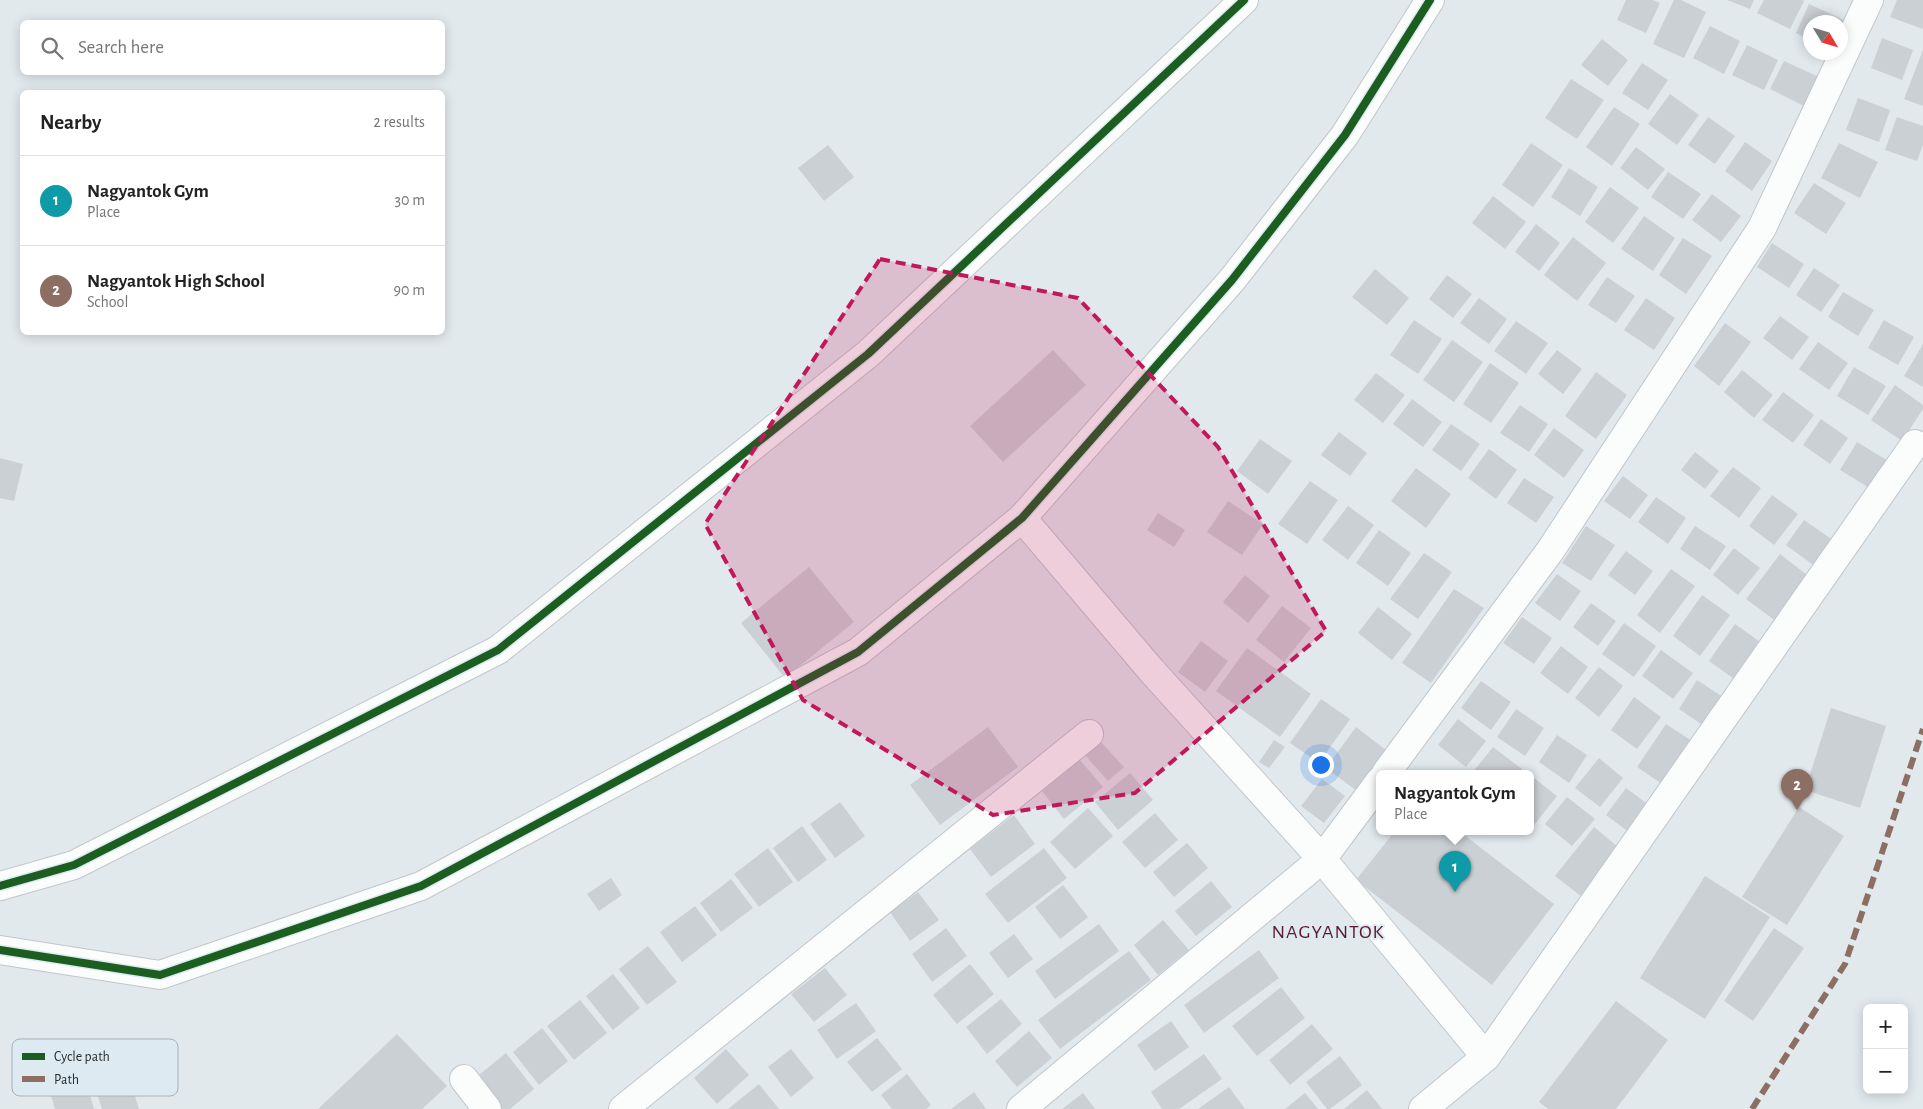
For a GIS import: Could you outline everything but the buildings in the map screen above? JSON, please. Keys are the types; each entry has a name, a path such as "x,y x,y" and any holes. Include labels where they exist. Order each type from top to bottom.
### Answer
{"street":[{"path":"0,886 74,865 498,650 868,354 1244,0"},
{"path":"0,950 160,975 421,886 858,652 1022,518 1232,280 1345,135 1430,0"},
{"path":"1388,770 1550,551 1762,228 1869,0"},
{"path":"1423,1109 1486,1057 1915,444"},
{"path":"1022,518 1151,670 1322,859 1486,1057"},
{"path":"623,1109 1089,734"},
{"path":"1021,1109 1322,859 1376,786"},
{"path":"464,1080 487,1109"}],"highlighted area":[{"path":"880,259 1078,298 1218,447 1326,631 1135,793 993,815 803,700 705,524"}],"marked path":[{"path":"1752,1109 1845,964 1923,729"}],"cycle path":[{"path":"0,886 74,865 498,650 868,354 1244,0"},
{"path":"0,950 160,975 421,886 858,652 1022,518 1232,280 1345,135 1430,0"}],"place":[{"name":"Nagyantok High School","path":"1797,810"},
{"name":"Nagyantok Gym","path":"1455,892"}],"district":[{"name":"NAGYANTOK","path":"1328,931"}]}
